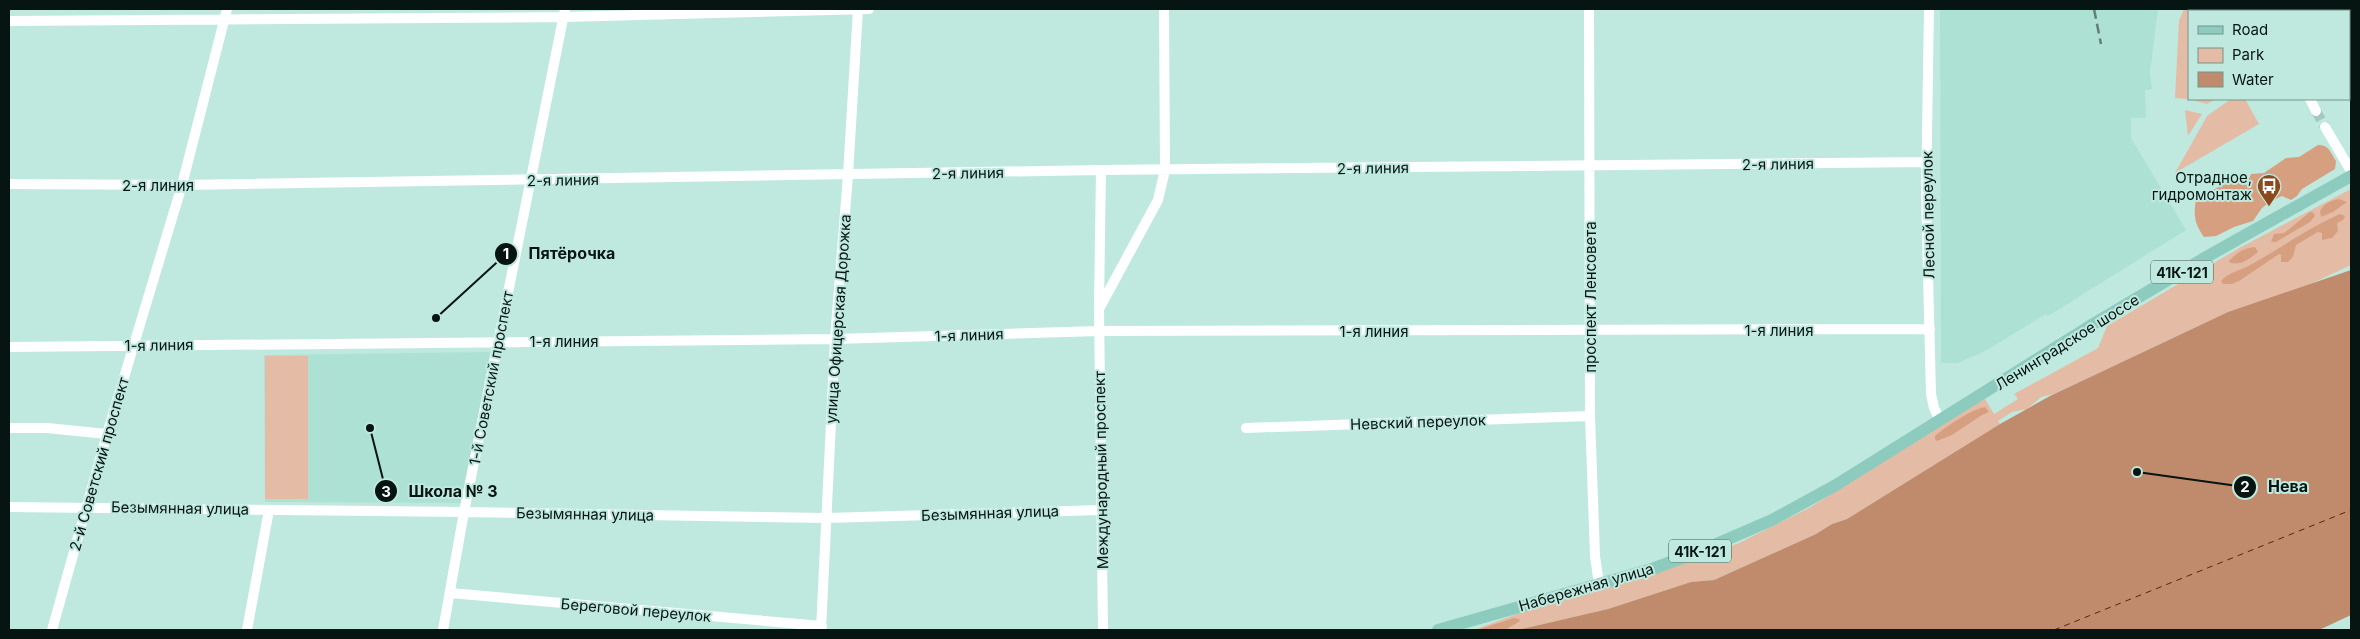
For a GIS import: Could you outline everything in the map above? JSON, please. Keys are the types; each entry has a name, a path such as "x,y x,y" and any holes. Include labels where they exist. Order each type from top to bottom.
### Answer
{"main road":[{"name":"Ленинградское шоссе","path":"1940,420 2208,256 2351,176"},
{"name":"Набережная улица","path":"1438,630 1598,584 1698,552 1772,520 1836,485 1940,420"}],"street":[{"name":"2-й Советский проспект","path":"52,630 107,434 182,185 227,9"},
{"name":"улица Офицерская Дорожка","path":"821,628 835,339 848,175 858,9"},
{"path":"9,21 869,9"},
{"name":"Международный проспект","path":"1099,309 1158,200 1165,170 1164,9"},
{"name":"проспект Ленсовета","path":"1589,9 1590,416 1595,556 1598,584"},
{"name":"Лесной переулок","path":"1929,9 1927,162 1931,394 1934,408 1940,420"},
{"name":"1-й Советский проспект","path":"443,630 464,512 565,13"},
{"path":"2310,100 2316,111"},
{"path":"2325,127 2351,171"},
{"name":"2-я линия","path":"9,184 182,185 530,181 1101,170 1927,162"},
{"name":"Международный проспект","path":"1101,170 1099,331 1103,630"},
{"name":"1-я линия","path":"9,347 835,339 1099,331 1930,329"},
{"name":"Невский переулок","path":"1246,428 1590,416"},
{"path":"9,428 47,428 107,434"},
{"name":"Безымянная улица","path":"9,507 826,518 1101,510"},
{"path":"248,630 269,510"},
{"name":"Береговой переулок","path":"450,593 821,628"}],"shaded area":[{"path":"1940,9 2158,9 2150,72 2152,89 2145,90 2146,118 2131,118 2131,138 2186,230 2048,316 2046,314 1987,350 1958,363 1941,363"},
{"path":"2318,145 2325,146 2329,150 2336,161 2335,169 2302,189 2291,200 2282,196 2271,201 2262,208 2253,221 2234,227 2216,236 2204,237 2196,220 2196,200 2224,185 2247,180 2251,174 2264,173 2286,158 2299,157"},
{"path":"2339,199 2347,202 2333,212 2321,217 2320,211 2324,206"},
{"path":"2310,212 2314,213 2315,216 2310,222 2276,242 2271,242 2274,234 2284,233"},
{"path":"2340,214 2345,216 2343,220 2337,223 2338,231 2332,238 2322,240 2322,233 2318,232 2296,245 2293,257 2288,262 2281,262 2281,255 2279,254 2239,281 2232,284 2223,284 2221,281 2227,275 2252,264 2305,232"},
{"path":"2255,247 2258,252 2248,260 2241,263 2230,263 2229,261 2237,253 2247,248"},
{"path":"490,352 462,503 265,502 264,355"},
{"path":"1985,407 1989,412 1952,435 1937,441 1935,439 1935,436 1952,423 1973,411"},
{"path":"1514,618 1520,621 1505,630 1477,630"}],"green space":[{"path":"2184,9 2193,10 2188,10 2188,99 2175,98 2179,21"},
{"path":"2192,100 2214,100 2207,104"},
{"path":"2230,100 2246,100 2259,124 2175,173 2207,116"},
{"path":"2185,110 2202,114 2188,136"},
{"path":"2351,189 2351,265 2300,289 2228,312 2054,394 2041,397 2027,409 2012,412 1998,421 2000,424 1847,519 1832,524 1816,534 1714,580 1691,582 1608,609 1517,630 1474,630 1525,611 1654,574 1739,543 1809,508 1985,399 1994,414 2018,399 2014,394 2098,348 2107,326 2241,247"},
{"path":"265,356 308,356 308,499 265,499"}],"water":[{"path":"2351,270 2351,615 2319,630 1517,630 1608,609 1691,582 1714,580 1816,534 1832,524 1847,519 2000,424 2050,396 2228,312"}],"ferry route":[{"path":"2054,630 2351,510"}],"tunnel":[{"path":"2316,111 2325,127"}],"railway":[{"path":"2094,9 2101,44"}],"place":[{"name":"Отрадное, гидромонтаж","path":"2269,207"},
{"name":"Пятёрочка","path":"436,318"},
{"name":"Школа № 3","path":"370,428"},
{"name":"Нева","path":"2137,472"}]}
